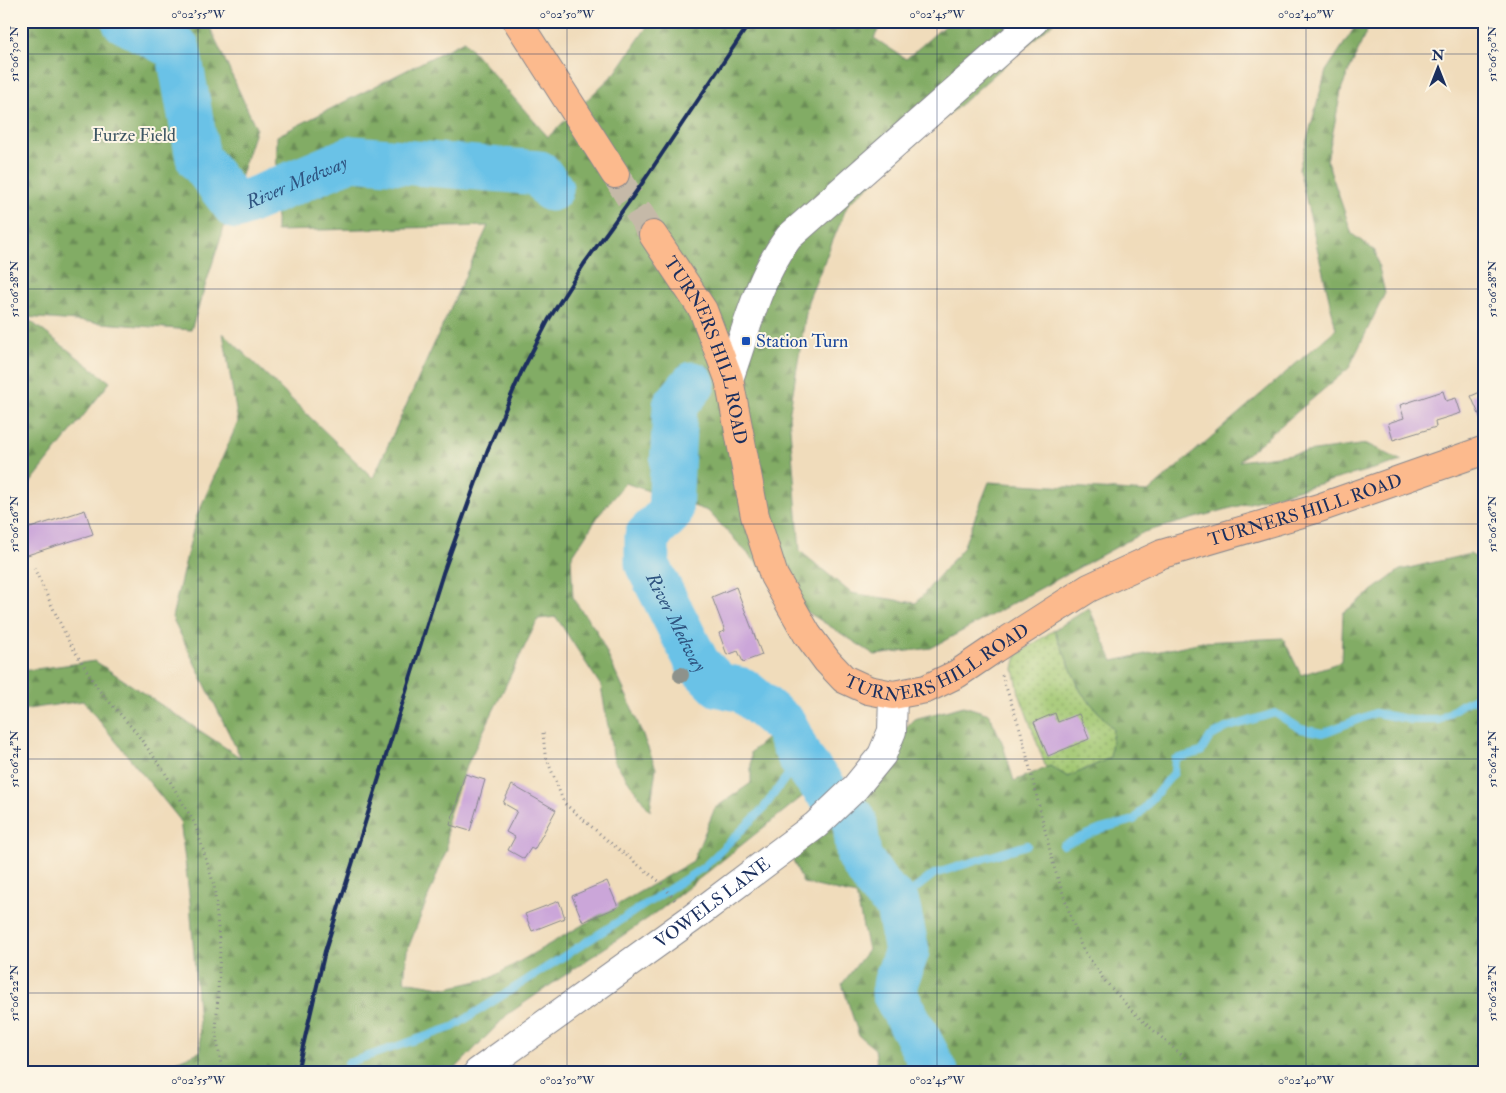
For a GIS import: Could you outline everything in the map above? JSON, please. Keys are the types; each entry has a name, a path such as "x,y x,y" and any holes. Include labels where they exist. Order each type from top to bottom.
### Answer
{"main road":[{"path":"517,21 615,174"},
{"name":"TURNERS HILL ROAD","path":"653,234 704,310 729,379 755,516 774,576 807,634 827,661 844,679 868,690 893,695 926,689 957,674 994,648 1089,588 1162,554 1319,508 1485,450"}],"street":[{"path":"729,379 766,275 776,254 789,238 1034,21"},
{"name":"VOWELS LANE","path":"478,1072 816,825 855,788 882,755 892,731 893,695"}],"path":[{"path":"34,568 69,642 99,690 135,731 164,772 196,824 214,885 220,950 216,1032 222,1072"},
{"path":"994,648 1020,732 1054,866 1081,946 1104,980 1135,1014 1201,1072"},
{"path":"543,733 545,754 564,803 660,882 671,894"}],"green space":[{"name":"Furze Field","path":"21,21 207,21 256,128 191,330 25,317 110,382 24,491 21,491 21,319 23,317 21,317"},
{"path":"651,21 883,21 874,38 906,59 950,21 1055,21 848,204 808,301 789,416 800,551 851,593 916,603 963,548 989,482 1148,492 1336,329 1299,169 1326,71 1359,21 1371,21 1342,87 1327,161 1352,234 1375,251 1385,293 1349,368 1239,461 1367,444 1402,461 1144,532 931,648 875,655 795,604 708,511 625,483 599,515 571,558 573,599 596,630 629,701 656,768 650,811 614,761 601,686 556,617 538,619 465,769 447,820 447,849 407,951 404,981 447,988 491,978 693,861 715,808 751,783 751,752 781,726 812,779 813,788 660,910 508,1014 452,1072 154,1072 201,1051 190,902 180,820 83,701 21,710 21,671 95,661 241,758 172,617 196,518 238,422 223,333 373,478 488,226 276,231 277,136 464,41 548,137 616,72"},
{"path":"1470,554 1485,563 1485,1072 878,1072 875,1049 859,1036 842,984 868,950 856,895 803,883 793,860 914,719 964,706 989,714 1002,742 1014,781 1050,766 1068,777 1110,758 1113,729 1081,692 1054,630 1089,608 1113,661 1202,642 1283,638 1301,675 1341,662 1343,613 1400,570"},
{"path":"1054,630 1081,692 1113,729 1110,758 1068,777 1050,766 1046,768 1019,693 1014,669 1017,655"}],"building":[{"path":"1485,390 1485,417 1481,419 1471,396"},
{"path":"1443,391 1446,401 1456,398 1461,413 1435,421 1436,427 1393,440 1388,423 1404,418 1400,405"},
{"path":"85,510 93,534 21,557 21,531"},
{"path":"736,587 762,655 743,662 738,651 727,655 719,633 725,631 712,597"},
{"path":"1055,713 1058,722 1079,714 1089,739 1048,756 1034,722"},
{"path":"465,774 485,780 470,831 450,825"},
{"path":"512,785 556,810 534,850 531,848 524,859 508,850 515,837 506,832 517,811 503,803"},
{"path":"607,881 618,907 583,922 572,896"},
{"path":"559,901 565,918 532,931 525,914"}],"waterway":[{"name":"River Medway","path":"124,21 178,49 198,158 236,207 352,158 539,173 551,189"},
{"name":"River Medway","path":"693,384 675,406 670,513 647,536 647,564 698,664 719,685 743,690 785,725 800,758 825,789"},
{"path":"1063,845 1101,829 1134,820 1174,773 1175,759 1201,752 1210,737 1226,728 1275,713 1301,729 1323,733 1375,713 1412,720 1439,720 1464,703 1485,694"},
{"path":"348,1063 453,1027 704,867 763,809 800,758"},
{"name":"River Medway","path":"853,818 859,857 880,888 897,903 907,951 896,981 894,993 936,1072"},
{"path":"897,903 934,874 1027,845"}],"tunnel":[{"path":"615,174 653,235"}],"railway":[{"path":"297,1072 325,951 443,573 488,449 521,373 549,319 584,264 641,185 751,21"}],"place":[{"name":"Station Turn","path":"746,341"}]}
